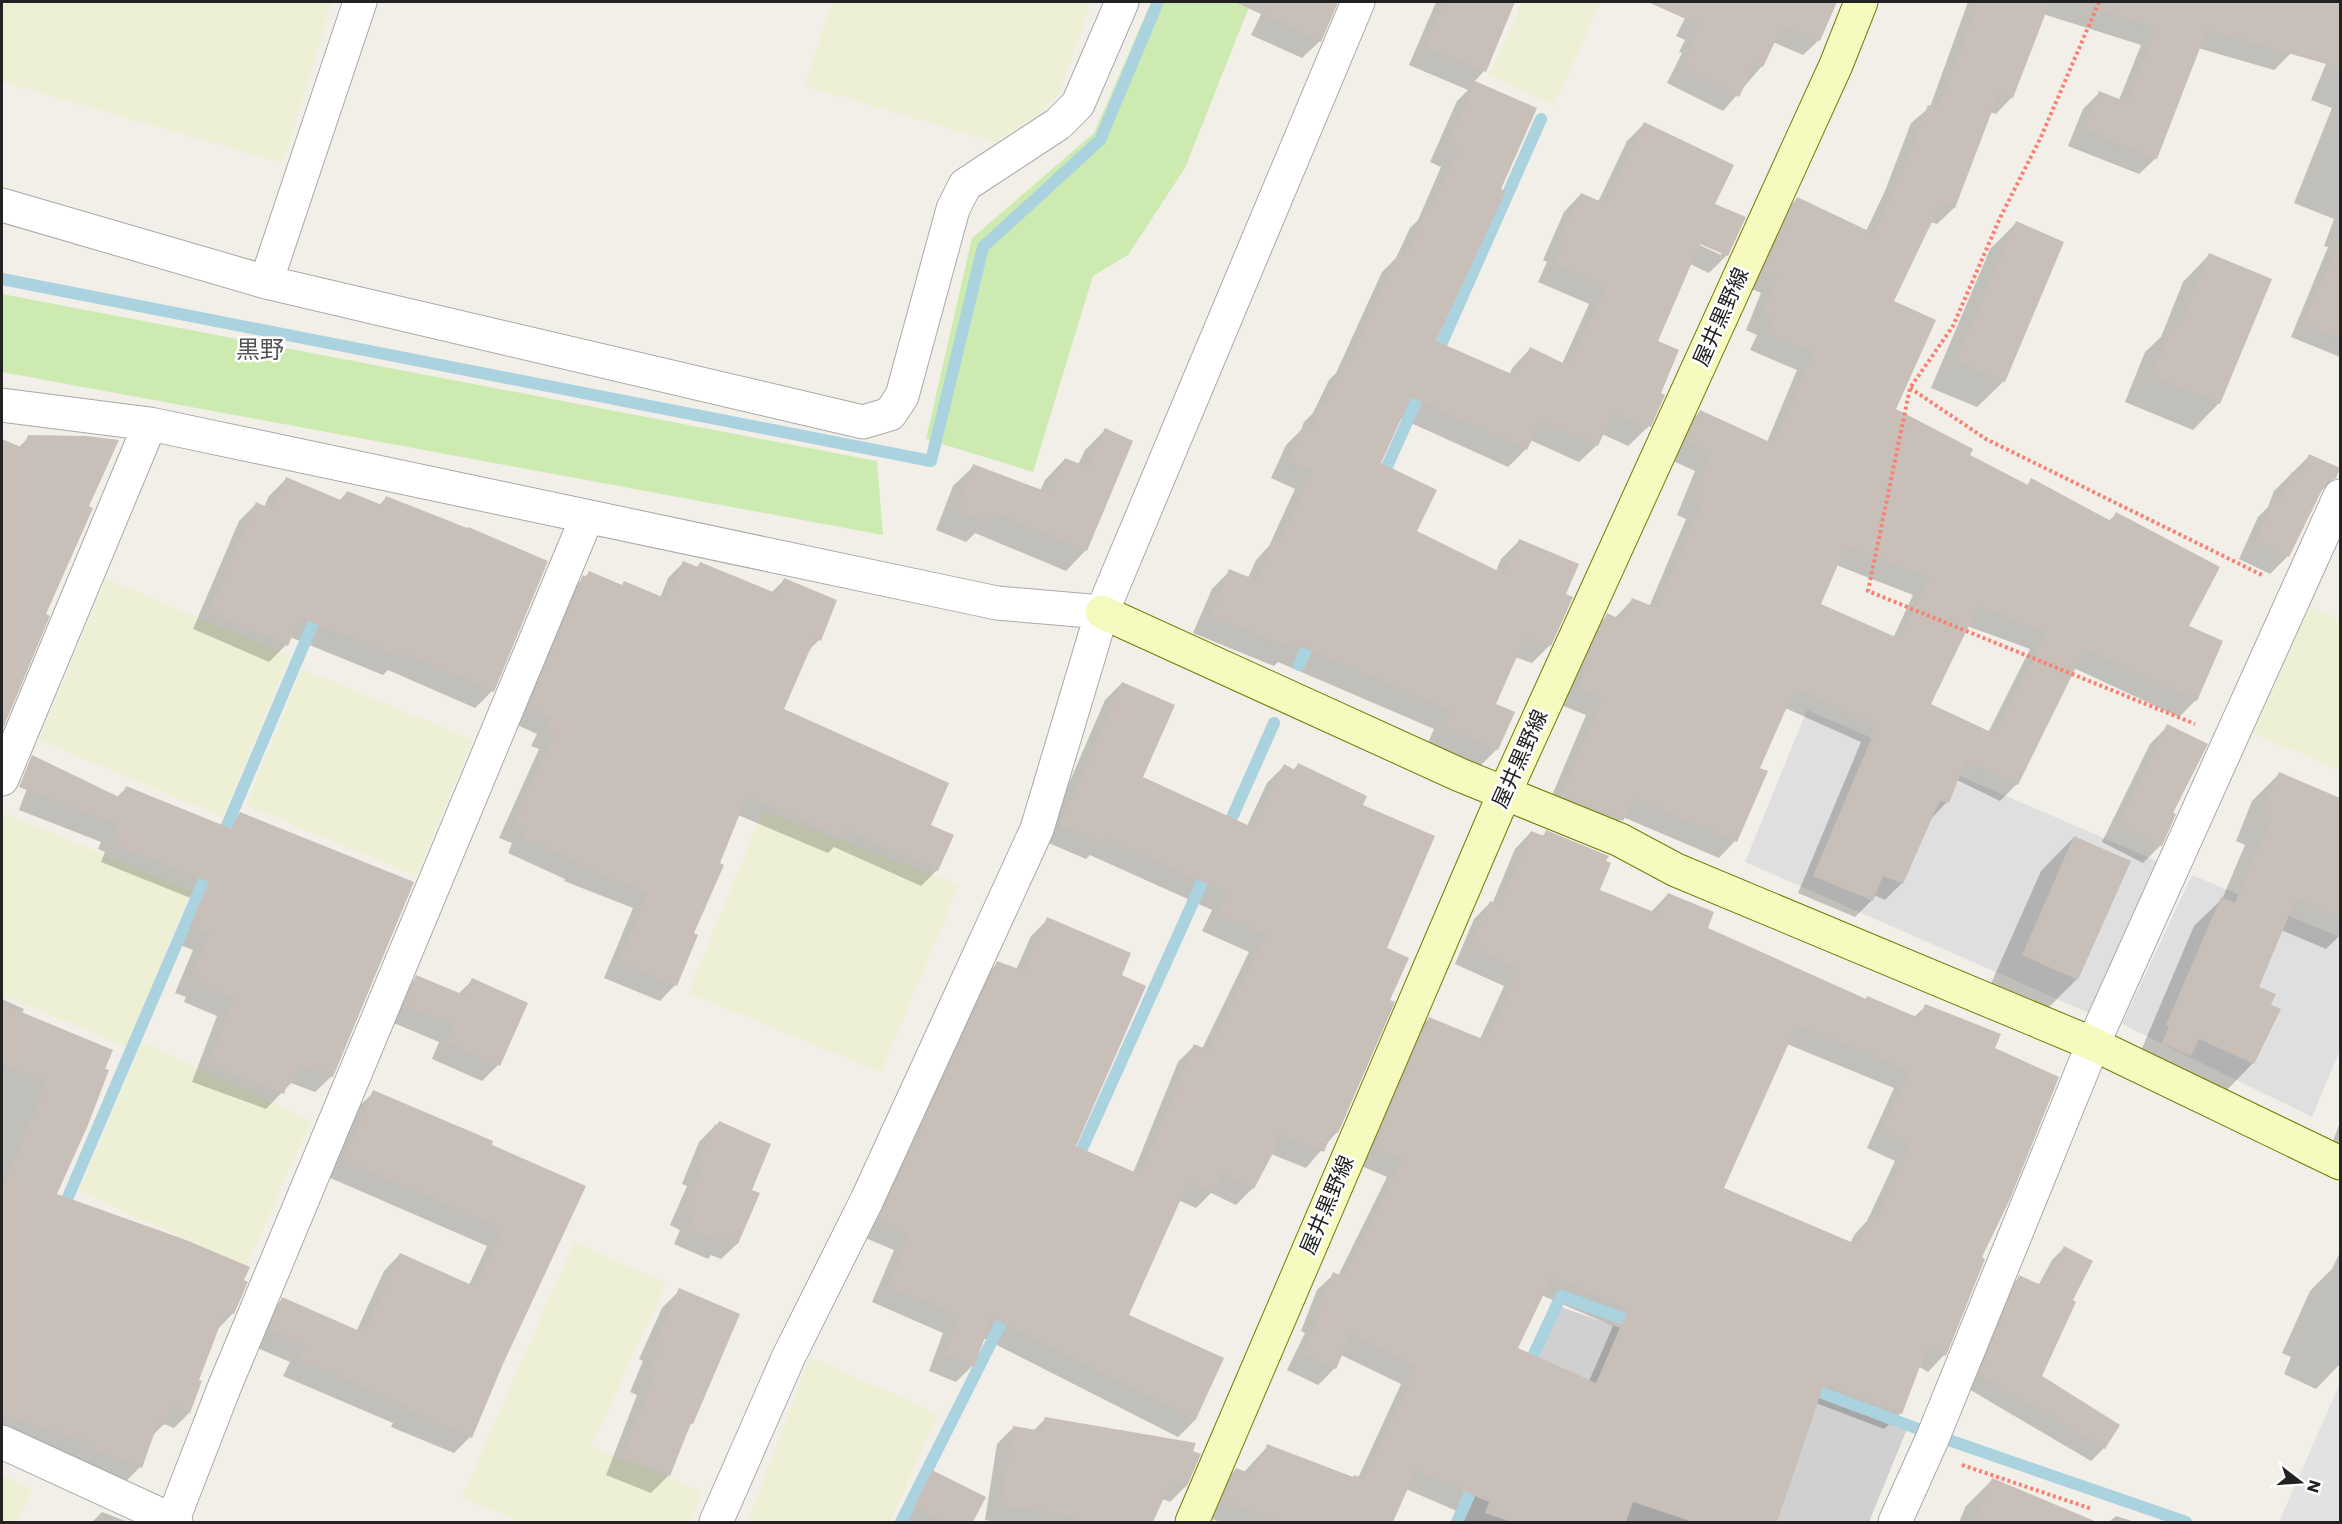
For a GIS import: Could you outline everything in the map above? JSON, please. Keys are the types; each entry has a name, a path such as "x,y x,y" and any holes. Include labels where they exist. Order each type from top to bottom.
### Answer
{"main road":[{"name":"屋井黒野線","path":"1192,1522 1505,792 1836,64 1861,2"},
{"path":"1102,612 1460,775 1620,840 1676,870 2093,1044 2340,1164"}],"street":[{"path":"266,282 360,2"},
{"path":"2,205 266,282 863,422 890,414 902,396 953,209 965,185 1058,124 1078,104 1122,2"},
{"path":"716,1522 788,1358 867,1200 1037,829 1102,612 1358,2"},
{"path":"2,405 150,424 997,603 1102,612"},
{"path":"2,779 150,424"},
{"path":"1895,1522 1926,1453 2093,1044 2340,496"},
{"path":"2,1442 174,1522 224,1388 587,517"}],"path":[{"path":"2099,2 2041,138 2000,218 1953,326 1910,388 1868,591 2232,739"},
{"path":"1910,388 1986,440 2298,593"},
{"path":"1926,1453 2092,1509"}],"shaded area":[{"path":"1807,710 2157,861 2089,1013 1745,862"},
{"path":"2192,875 2340,937 2340,1050 2312,1117 2122,1024"},
{"path":"1561,1307 1907,1429 1869,1522 1460,1522"},
{"path":"2340,1383 2340,1522 2279,1522"}],"green space":[{"path":"2,2 332,2 283,163 2,82"},
{"path":"831,2 1091,2 1059,94 1040,113 995,142 805,86"},
{"path":"1151,2 1251,2 1185,168 1128,255 1093,276 1033,472 926,439 972,238 1094,133"},
{"path":"1522,2 1601,2 1554,105 1489,75"},
{"path":"2,294 877,461 883,535 2,372"},
{"path":"106,579 290,656 223,817 39,740"},
{"path":"2310,606 2340,620 2340,771 2253,733"},
{"path":"302,669 473,740 416,876 246,805"},
{"path":"763,811 959,885 881,1072 688,993"},
{"path":"4,813 191,891 127,1047 2,995 2,820"},
{"path":"142,1042 311,1121 246,1267 79,1191"},
{"path":"574,1242 666,1283 591,1447 703,1491 689,1522 522,1522 462,1497"},
{"path":"810,1357 938,1414 890,1522 748,1522"},
{"path":"2,1475 32,1489 18,1522 2,1522"}],"building":[{"path":"1235,2 1338,2 1321,42"},
{"path":"1445,2 1515,2 1486,72 1425,47"},
{"path":"1648,2 1837,2 1820,41 1783,25 1763,67 1756,63 1739,97 1681,68 1696,38 1693,37 1699,25"},
{"path":"1978,2 2050,2 2013,98 1999,93 1955,208 1941,203 1894,301 1936,320 1896,409 1973,449 1970,455 2028,485 2031,478 2111,521 2116,512 2220,567 2189,626 2223,641 2197,701 2085,649 2018,785 1966,760 1949,803 1940,800 1903,884 1883,876 1873,901 1813,876 1877,725 1795,689 1760,768 1768,771 1737,842 1633,798 1623,821 1561,796 1602,698 1577,688 1588,662 1585,661 1607,613 1622,620 1632,598 1657,608 1702,502 1692,498 1711,454 1685,442 1700,410 1774,444 1813,353 1766,333 1773,318 1761,313 1777,277 1763,271 1797,197 1873,233 1901,173 1928,105 1938,109","holes":["1846,546 1929,578 1900,639 1821,604","1978,607 2046,632 1995,734 1931,704"]},
{"path":"2096,2 2340,2 2340,68 2207,30 2157,159 2084,130 2099,91 2127,102 2156,28 2095,9"},
{"path":"1475,81 1537,108 1501,189 1506,191 1436,341 1516,376 1530,347 1569,366 1606,286 1555,264 1564,244 1559,242 1581,193 1606,204 1644,122 1734,165 1715,204 1746,217 1728,256 1700,244 1658,341 1679,350 1661,393 1665,395 1651,427 1648,426 1647,429 1613,413 1598,446 1541,420 1527,450 1411,397 1381,463 1437,490 1417,531 1504,574 1519,539 1579,564 1566,594 1573,597 1551,646 1526,636 1496,704 1515,712 1498,750 1444,727 1451,711 1295,644 1293,649 1210,615 1229,569 1256,580 1273,540 1279,543 1312,471 1288,461 1304,425 1311,428 1322,402 1326,404 1346,361 1349,362 1399,252 1406,256 1427,208 1431,210 1458,149 1447,145"},
{"path":"2016,221 2064,242 2005,382 1956,361"},
{"path":"2340,237 2340,338 2304,323"},
{"path":"2209,253 2272,279 2220,404 2151,376 2172,324 2179,327"},
{"path":"1105,428 1133,441 1087,551 992,512 987,522 956,510 973,464 1050,493 1065,458 1087,467"},
{"path":"28,435 86,436 119,440 89,506 93,508 46,614 50,616 2,731 2,439 23,448"},
{"path":"2309,454 2340,468 2336,478 2329,481 2323,488 2289,557 2255,541 2275,497 2280,499 2292,472 2300,476"},
{"path":"286,477 343,501 347,491 382,505 386,496 548,561 494,692 404,653 402,658 300,618 288,646 209,612 256,502 271,509"},
{"path":"683,561 698,567 700,562 778,594 784,578 837,600 821,641 815,638 784,709 949,783 931,825 954,835 938,871 848,831 845,838 747,796 720,863 724,865 694,933 698,935 677,986 618,962 648,893 579,866 580,863 522,838 527,828 514,822 554,733 546,730 552,718 528,707 583,575 586,577 589,571 622,585 624,581 667,599"},
{"path":"1122,682 1175,705 1143,777 1254,828 1284,764 1295,770 1298,763 1367,796 1363,805 1435,836 1387,948 1409,958 1390,1000 1395,1002 1338,1133 1332,1131 1324,1152 1279,1134 1274,1151 1254,1189 1222,1174 1214,1192 1189,1181 1129,1315 1224,1358 1195,1421 992,1318 974,1367 944,1355 959,1316 888,1286 909,1234 878,1220 997,961 1024,971 1047,917 1131,953 1122,975 1146,986 1076,1146 1141,1175 1194,1044 1208,1050 1265,935 1217,914 1227,893 1105,838 1103,843 1060,825"},
{"path":"2167,724 2208,744 2173,813 2176,814 2162,846 2118,824"},
{"path":"32,755 121,798 126,786 232,829 240,812 414,882 333,1077 300,1064 294,1082 288,1081 284,1094 208,1065 233,999 200,985 201,980 191,976 209,933 190,926 209,882 116,845 120,835 114,833 117,825 19,787"},
{"path":"2279,772 2340,798 2340,917 2296,898 2259,987 2276,994 2271,1005 2281,1009 2254,1064 2199,1039 2191,1056 2162,1043 2169,1027 2166,1025 2221,897 2235,903 2271,817 2262,814"},
{"path":"1546,830 1609,856 1606,861 1611,863 1600,890 1659,914 1668,893 1714,912 1708,928 1866,999 1867,996 1919,1018 1925,1004 2001,1034 1995,1048 2059,1077 2010,1199 1982,1257 1985,1259 1946,1356 1928,1345 1902,1414 1824,1384 1777,1522 1693,1522 1633,1502 1626,1522 1511,1522 1485,1513 1489,1502 1416,1470 1393,1522 1279,1522 1222,1500 1236,1468 1252,1474 1260,1454 1264,1455 1267,1444 1353,1477 1354,1475 1365,1479 1416,1367 1351,1335 1336,1369 1302,1353 1320,1316 1316,1315 1333,1272 1344,1277 1403,1160 1373,1148 1429,1017 1487,1041 1519,969 1470,947 1490,901 1500,905 1531,831 1544,836","holes":["1797,1025 1909,1071 1882,1131 1911,1144 1876,1218 1871,1215 1858,1245 1724,1188","1552,1277 1628,1309 1596,1383 1518,1348"]},
{"path":"2074,836 2131,861 2078,980 2022,955"},
{"path":"416,975 464,995 472,978 528,1003 500,1066 447,1043 454,1026 404,1005"},
{"path":"2,1004 113,1050 105,1069 109,1070 88,1125 57,1194 186,1240 250,1267 244,1280 248,1282 234,1314 225,1312 199,1380 202,1381 190,1413 172,1406 165,1425 158,1423 142,1468 93,1450 95,1444 2,1415 2,1189 46,1082 2,1064"},
{"path":"373,1090 493,1141 492,1145 586,1186 503,1364 472,1438 299,1359 305,1345 269,1329 282,1297 364,1333 400,1253 476,1287 502,1229 343,1160"},
{"path":"719,1121 771,1144 752,1190 760,1193 738,1244 726,1239 725,1244 689,1229 695,1214 684,1209 702,1170 696,1168 715,1124 717,1125"},
{"path":"2064,1246 2093,1261 2073,1300 2076,1302 2042,1376 2120,1425 2105,1449 1978,1375 2019,1275 2043,1286"},
{"path":"679,1288 740,1314 670,1476 622,1457 654,1377 647,1374 660,1343 656,1341"},
{"path":"1045,1417 1196,1443 1193,1451 1201,1454 1187,1486 1172,1480 1153,1522 1073,1522 1074,1517 1000,1505 1013,1426 1042,1431"},
{"path":"932,1470 986,1497 973,1522 945,1522 914,1507"},
{"path":"1992,1478 2097,1522 1973,1522"}],"waterway":[{"path":"2,279 931,461 983,247 1100,140 1158,2"},
{"path":"1436,356 1541,119"},
{"path":"1381,480 1423,386"},
{"path":"220,842 319,609"},
{"path":"1299,665 1312,636"},
{"path":"1226,831 1274,723"},
{"path":"62,1211 210,866"},
{"path":"1076,1162 1208,869"},
{"path":"1527,1369 1561,1296 1638,1324"},
{"path":"901,1522 1008,1309"},
{"path":"1806,1387 1937,1436 2186,1522"},
{"path":"1457,1522 1476,1480"}],"district":[{"name":"黒野","path":"260,350"}]}
